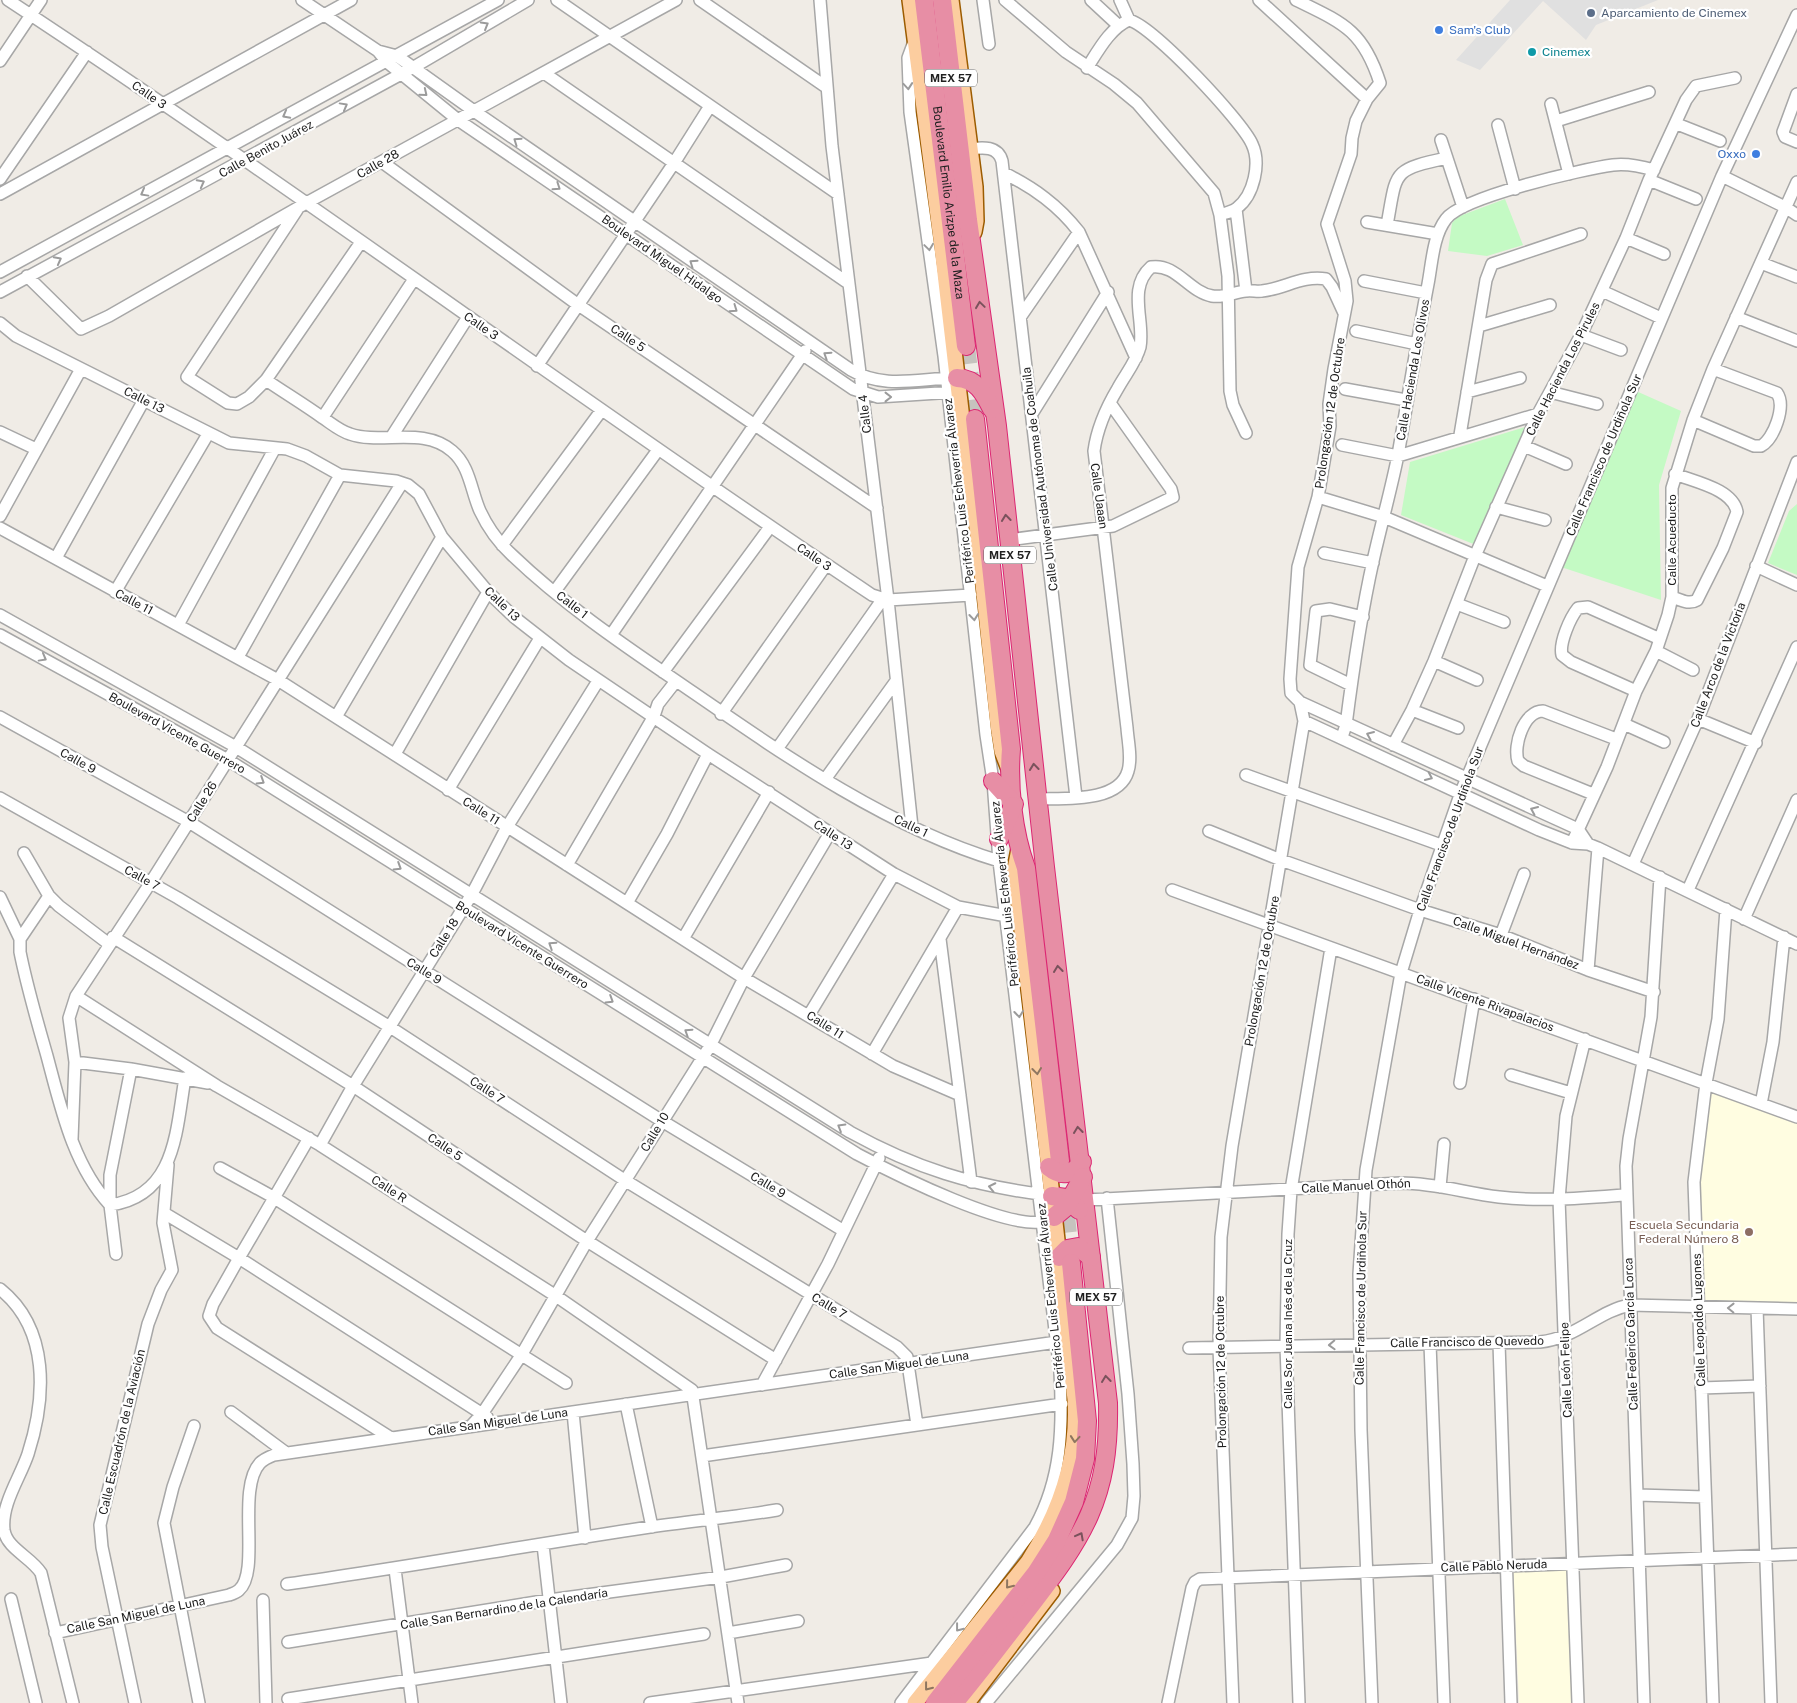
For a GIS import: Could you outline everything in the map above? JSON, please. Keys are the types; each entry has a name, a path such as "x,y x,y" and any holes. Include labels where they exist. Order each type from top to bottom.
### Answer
{"highway":[{"name":"Boulevard Emilio Arizpe de la Maza","path":"924,0 959,347"},
{"name":"Boulevard Emilio Arizpe de la Maza","path":"942,0 971,243"},
{"name":"MEX 57","path":"954,1703 1063,1564 1092,1510 1104,1471 1107,1449 1108,1403 1088,1225 1078,1201 1082,1170 1008,540 996,421 971,243"},
{"path":"959,347 964,356 972,355 983,346 985,338"},
{"path":"957,384 984,369 988,357"},
{"path":"957,384 983,393 996,421"},
{"path":"968,419 968,413 982,412 996,421"},
{"name":"Periférico Luis Echeverría Álvarez","path":"968,419 1011,749 1009,771 1019,849 1026,868 1054,1164"},
{"path":"993,781 1014,805 999,839"},
{"path":"1054,1164 1060,1174 1082,1170"},
{"path":"1046,1195 1078,1201"},
{"path":"1049,1220 1078,1201"},
{"path":"1065,1260 1067,1249 1078,1248 1091,1257"},
{"name":"Periférico Luis Echeverría Álvarez","path":"935,1703 968,1648 1036,1573 1053,1547 1067,1519 1081,1478 1087,1421 1065,1260"}],"main road":[{"name":"Periférico Luis Echeverría Álvarez","path":"910,0 941,239 959,347 957,384 968,419"},
{"path":"951,0 976,205 971,243"},
{"name":"Periférico Luis Echeverría Álvarez","path":"1054,1164 1046,1195 1049,1220 1065,1260"},
{"path":"967,1703 1052,1592 1063,1564"},
{"name":"Periférico Luis Echeverría Álvarez","path":"915,1703 968,1648"}],"street":[{"name":"Calle 3","path":"8,0 245,160 303,205 361,242 600,411 713,486 826,565 885,600"},
{"path":"0,61 41,0"},
{"path":"302,0 378,51"},
{"path":"0,194 352,0"},
{"name":"Calle Benito Juárez","path":"0,272 498,0"},
{"name":"Calle Benito Juárez","path":"2,286 28,276 245,160 414,67 528,0"},
{"path":"557,0 838,194"},
{"name":"Calle 28","path":"28,276 82,329 110,316 303,205 676,0"},
{"path":"700,0 826,87"},
{"name":"Calle 4","path":"820,0 826,87 848,284 877,508 885,600 912,827"},
{"path":"983,0 989,44"},
{"path":"1005,0 1087,68 1114,84 1137,103 1157,124 1214,193 1220,215 1230,296 1230,390 1233,405 1246,433"},
{"path":"1091,0 1119,26"},
{"path":"1120,0 1129,20 1143,26 1168,47 1248,136 1256,156 1256,166 1249,191 1236,209 1220,215"},
{"path":"1259,0 1368,99"},
{"name":"Prolongación 12 de Octubre","path":"1233,1703 1219,1348 1219,1263 1225,1193 1304,721 1300,702 1294,698 1290,688 1297,577 1301,552 1318,497 1330,426 1329,404 1347,290 1327,224 1328,215 1351,154 1356,121 1368,99 1380,83 1361,41 1345,25 1296,0"},
{"name":"Calle Francisco de Urdiñola Sur","path":"1372,1703 1365,1573 1358,1344 1359,1274 1364,1184 1401,973 1420,910 1461,792 1722,176 1797,14"},
{"path":"1087,68 1119,26 1129,20"},
{"name":"Periférico Luis Echeverría Álvarez","path":"915,39 908,58 910,112 957,384 971,595 986,735 993,781 999,839 999,861 1046,1195"},
{"name":"Boulevard Miguel Hidalgo","path":"378,51 397,56 414,67 474,111 810,344 861,376 897,382 957,384"},
{"name":"Boulevard Miguel Hidalgo","path":"378,51 387,62 458,120 802,356 863,394 894,398 957,384"},
{"path":"0,179 86,52"},
{"path":"544,73 848,284"},
{"name":"Calle Hacienda Los Pirules","path":"1393,744 1412,710 1434,661 1496,507 1538,414 1581,335 1602,291 1651,175 1677,124 1686,100 1696,86 1735,78"},
{"path":"1556,121 1649,92"},
{"path":"1797,94 1783,132 1785,137 1797,142"},
{"path":"1551,104 1569,174"},
{"path":"537,366 674,163 710,106"},
{"path":"1677,124 1720,142"},
{"path":"1498,125 1515,189"},
{"path":"1441,140 1463,207"},
{"path":"970,149 998,152 1003,167 1048,199 1066,215 1080,232 1136,358"},
{"path":"1387,225 1396,181 1401,173 1419,164 1447,158"},
{"name":"Calle 5","path":"382,162 578,304 877,508"},
{"name":"Calle Hacienda Los Olivos","path":"1342,738 1346,725 1351,685 1373,563 1398,456 1406,400 1426,293 1438,234 1447,218 1463,207 1515,189 1569,174 1614,165 1640,166 1651,175 1696,199"},
{"name":"Calle Universidad Autónoma de Coahuila","path":"1003,167 1033,412 1076,797"},
{"path":"1722,176 1785,207 1797,215"},
{"name":"Calle Acueducto","path":"1572,843 1607,767 1616,739 1660,639 1672,597 1670,504 1676,474 1693,420 1736,317 1797,182"},
{"path":"303,205 187,377 233,404 242,401 266,380 361,242"},
{"path":"1785,207 1797,206"},
{"path":"1236,209 1246,291"},
{"path":"1366,222 1438,234"},
{"path":"1021,316 1080,232"},
{"path":"1460,435 1480,326 1486,280 1492,264 1581,234"},
{"path":"1626,238 1664,254"},
{"path":"1761,263 1797,277"},
{"name":"Calle Uaaan","path":"1038,799 1106,793 1118,788 1129,770 1127,728 1094,465 1094,452 1098,428 1136,358 1141,336 1139,289 1144,275 1151,267 1164,267 1210,296 1230,296 1246,291 1262,291 1308,278 1326,279 1332,287 1344,313"},
{"path":"323,417 414,279"},
{"path":"1364,281 1426,293"},
{"path":"1602,291 1662,318"},
{"path":"1033,412 1108,292"},
{"path":"1480,326 1550,306"},
{"path":"392,436 468,317"},
{"path":"1736,317 1797,341"},
{"name":"Calle 13","path":"0,323 16,336 208,434 239,445 296,452 340,475 402,483 419,494 442,537 488,592 540,638 598,681 894,874 958,907 1007,916"},
{"path":"1356,331 1417,344"},
{"path":"1581,335 1620,350"},
{"path":"611,634 810,344"},
{"path":"0,516 81,369"},
{"path":"1693,420 1750,444 1761,446 1768,440 1777,418 1782,403 1777,394 1713,370"},
{"path":"1467,392 1520,378"},
{"name":"Calle 1","path":"266,380 341,430 357,436 392,436 442,444 459,457 465,465 480,511 489,528 502,545 555,591 611,634 721,714 868,805 912,827 972,853 999,861"},
{"path":"1345,389 1406,400"},
{"path":"1550,392 1597,404"},
{"path":"56,558 144,400"},
{"path":"1008,540 1103,527 1122,522 1174,495 1110,403"},
{"path":"502,545 600,411"},
{"path":"1342,445 1398,456 1460,435 1538,414"},
{"path":"0,432 36,450"},
{"path":"115,592 208,434"},
{"path":"1524,446 1566,464"},
{"path":"178,624 275,448"},
{"path":"555,591 658,450"},
{"name":"Calle Arco de la Victoria","path":"1633,864 1698,719 1797,462"},
{"path":"1672,597 1692,603 1697,600 1723,548 1738,512 1733,500 1725,494 1676,474"},
{"path":"238,657 340,475"},
{"name":"Calle 26","path":"72,1139 75,1062 69,1018 76,996 151,882 402,483"},
{"path":"1318,497 1384,517 1547,586"},
{"path":"1496,507 1545,520"},
{"path":"663,672 770,527"},
{"name":"Calle 11","path":"0,528 278,680 744,978 872,1054 913,1076 960,1095"},
{"path":"336,717 442,537"},
{"path":"1324,553 1373,563"},
{"path":"721,714 826,565"},
{"path":"1756,566 1797,585"},
{"path":"395,754 488,592"},
{"path":"777,748 885,600 971,595"},
{"path":"1457,604 1504,622"},
{"path":"1636,691 1571,662 1562,655 1562,648 1574,613 1578,608 1588,607 1660,639"},
{"path":"1351,685 1310,665 1314,620 1316,611 1323,609 1363,617"},
{"name":"Boulevard Vicente Guerrero","path":"0,615 236,747 472,894 802,1104 883,1149 971,1182 1046,1195"},
{"name":"Boulevard Vicente Guerrero","path":"0,634 228,760 702,1058 876,1164 979,1209 1018,1220 1049,1220"},
{"path":"448,790 540,638"},
{"path":"1688,890 1756,743 1797,647"},
{"path":"1656,651 1693,670"},
{"path":"1434,661 1477,680"},
{"name":"Calle 18","path":"320,1144 353,1086 472,894 507,827 598,681"},
{"path":"567,865 654,716 658,704 676,681"},
{"path":"826,778 896,681"},
{"path":"1300,702 1346,725 1393,744 1578,829 1593,846 1588,970"},
{"path":"1412,710 1458,728"},
{"path":"1593,794 1524,766 1518,761 1517,748 1528,718 1537,711 1543,711 1616,739"},
{"name":"Calle 9","path":"0,718 189,822 662,1121 844,1231"},
{"path":"1698,719 1756,743"},
{"path":"1304,721 1461,792 1539,830 1572,843 1593,846 1633,864 1797,944"},
{"path":"1624,724 1664,742"},
{"path":"627,903 667,834 708,754"},
{"path":"1246,775 1442,845"},
{"path":"683,939 769,792"},
{"name":"Calle 7","path":"0,798 151,882 390,1027 626,1181 897,1346 905,1353 908,1364 917,1425"},
{"path":"1744,919 1797,800"},
{"name":"Calle Miguel Hernández","path":"1209,831 1281,860 1420,910 1501,935 1588,970 1654,992"},
{"name":"Calle 10","path":"471,1426 482,1414 522,1354 587,1241 710,1046 744,978 830,833"},
{"name":"Calle 5","path":"24,853 50,896 69,915 353,1086 587,1241 776,1360"},
{"path":"809,1015 894,874"},
{"path":"1501,935 1524,874"},
{"name":"Calle Federico García Lorca","path":"1644,1703 1641,1560 1625,1196 1629,1139 1644,1060 1654,992 1660,878"},
{"name":"Calle Vicente Rivapalacios","path":"1172,890 1797,1117"},
{"path":"20,938 50,896"},
{"path":"0,897 20,938 23,969 72,1139 92,1184 110,1205"},
{"path":"872,1054 958,907"},
{"name":"Calle Leopoldo Lugones","path":"1713,1703 1694,1182 1706,1083 1718,1019 1726,909"},
{"path":"1761,1104 1775,1023 1784,937"},
{"path":"940,939 971,1182"},
{"name":"Calle Sor Juana Inés de la Cruz","path":"1299,1703 1286,1346 1291,1190 1331,948"},
{"name":"Calle R","path":"76,996 217,1086 320,1144 556,1296 688,1386 694,1394"},
{"path":"1460,1083 1474,999"},
{"name":"Calle León Felipe","path":"1578,1703 1559,1199 1563,1137 1571,1093 1585,1039"},
{"path":"75,1062 185,1078 217,1086"},
{"path":"116,1254 110,1205 110,1175 131,1069"},
{"path":"1511,1075 1571,1093"},
{"path":"110,1205 122,1204 141,1195 152,1186 168,1165 175,1137 185,1078"},
{"path":"308,1138 210,1311 210,1320 218,1328 391,1438"},
{"path":"1440,1187 1444,1144"},
{"path":"762,1385 844,1231 883,1149"},
{"name":"Calle Escuadrón de la Aviación","path":"135,1703 102,1547 100,1525 148,1324 161,1290 172,1270 163,1223 168,1165"},
{"path":"220,1168 273,1197 566,1383"},
{"name":"Calle Manuel Othón","path":"1078,1201 1107,1198 1291,1190 1364,1184 1416,1183 1500,1197 1559,1199 1625,1196"},
{"path":"986,1703 1117,1545 1132,1518 1134,1496 1131,1426 1107,1198"},
{"path":"164,1213 239,1258 495,1422"},
{"name":"Periférico Luis Echeverría Álvarez","path":"902,1703 1015,1556 1044,1511 1050,1496 1058,1461 1062,1404 1056,1342 1049,1220"},
{"path":"0,1288 17,1304 31,1327 37,1348 40,1380 38,1415 28,1454 7,1508 4,1532 15,1548 36,1565 41,1572 54,1633 73,1703"},
{"name":"Calle Francisco de Quevedo","path":"1189,1348 1540,1342 1565,1337 1615,1310 1630,1305 1797,1309"},
{"path":"1757,1308 1771,1703"},
{"name":"Calle San Miguel de Luna","path":"54,1633 229,1595 239,1590 243,1584 248,1567 248,1525 255,1473 265,1459 285,1452 1056,1342"},
{"path":"1499,1343 1511,1703"},
{"path":"1430,1344 1444,1703"},
{"path":"1701,1388 1760,1386"},
{"path":"694,1394 737,1698"},
{"path":"626,1404 652,1527"},
{"path":"702,1456 1062,1404"},
{"path":"231,1412 285,1452"},
{"path":"573,1412 585,1538"},
{"path":"194,1426 164,1523 199,1703"},
{"path":"1638,1495 1705,1496"},
{"path":"287,1584 395,1569 652,1527 712,1521 778,1510"},
{"path":"543,1545 560,1703"},
{"name":"Calle Pablo Neruda","path":"1168,1703 1193,1584 1200,1580 1797,1554"},
{"name":"Calle San Bernardino de la Calendaría","path":"288,1642 549,1600 721,1577 786,1565"},
{"path":"395,1569 412,1703"},
{"path":"12,1599 36,1703"},
{"path":"263,1600 266,1703"},
{"path":"728,1632 798,1621"},
{"path":"288,1699 704,1634"},
{"path":"650,1703 737,1698 932,1663"}],"shaded area":[{"path":"1510,0 1658,0 1596,25 1586,40 1543,1 1480,70 1456,60"},
{"name":"Escuela Secundaria Federal Número 8","path":"1711,1091 1797,1122 1797,1306 1702,1303 1700,1161"},
{"path":"1567,1567 1574,1703 1519,1703 1513,1569"}],"green space":[{"path":"1505,199 1523,245 1487,256 1448,251 1452,223 1457,217"},
{"path":"1636,391 1681,411 1659,485 1661,600 1561,567"},
{"path":"1532,425 1476,545 1401,515 1410,462"},
{"path":"1797,504 1797,575 1768,563 1789,511"}],"tunnel":[{"path":"966,346 975,419"},
{"path":"1060,1161 1071,1262"}],"place":[{"name":"Aparcamiento de Cinemex","path":"1591,13"},
{"name":"Sam's Club","path":"1439,30"},
{"name":"Cinemex","path":"1532,52"},
{"name":"Oxxo","path":"1756,154"},
{"name":"Escuela Secundaria Federal Número 8","path":"1749,1232"}]}
